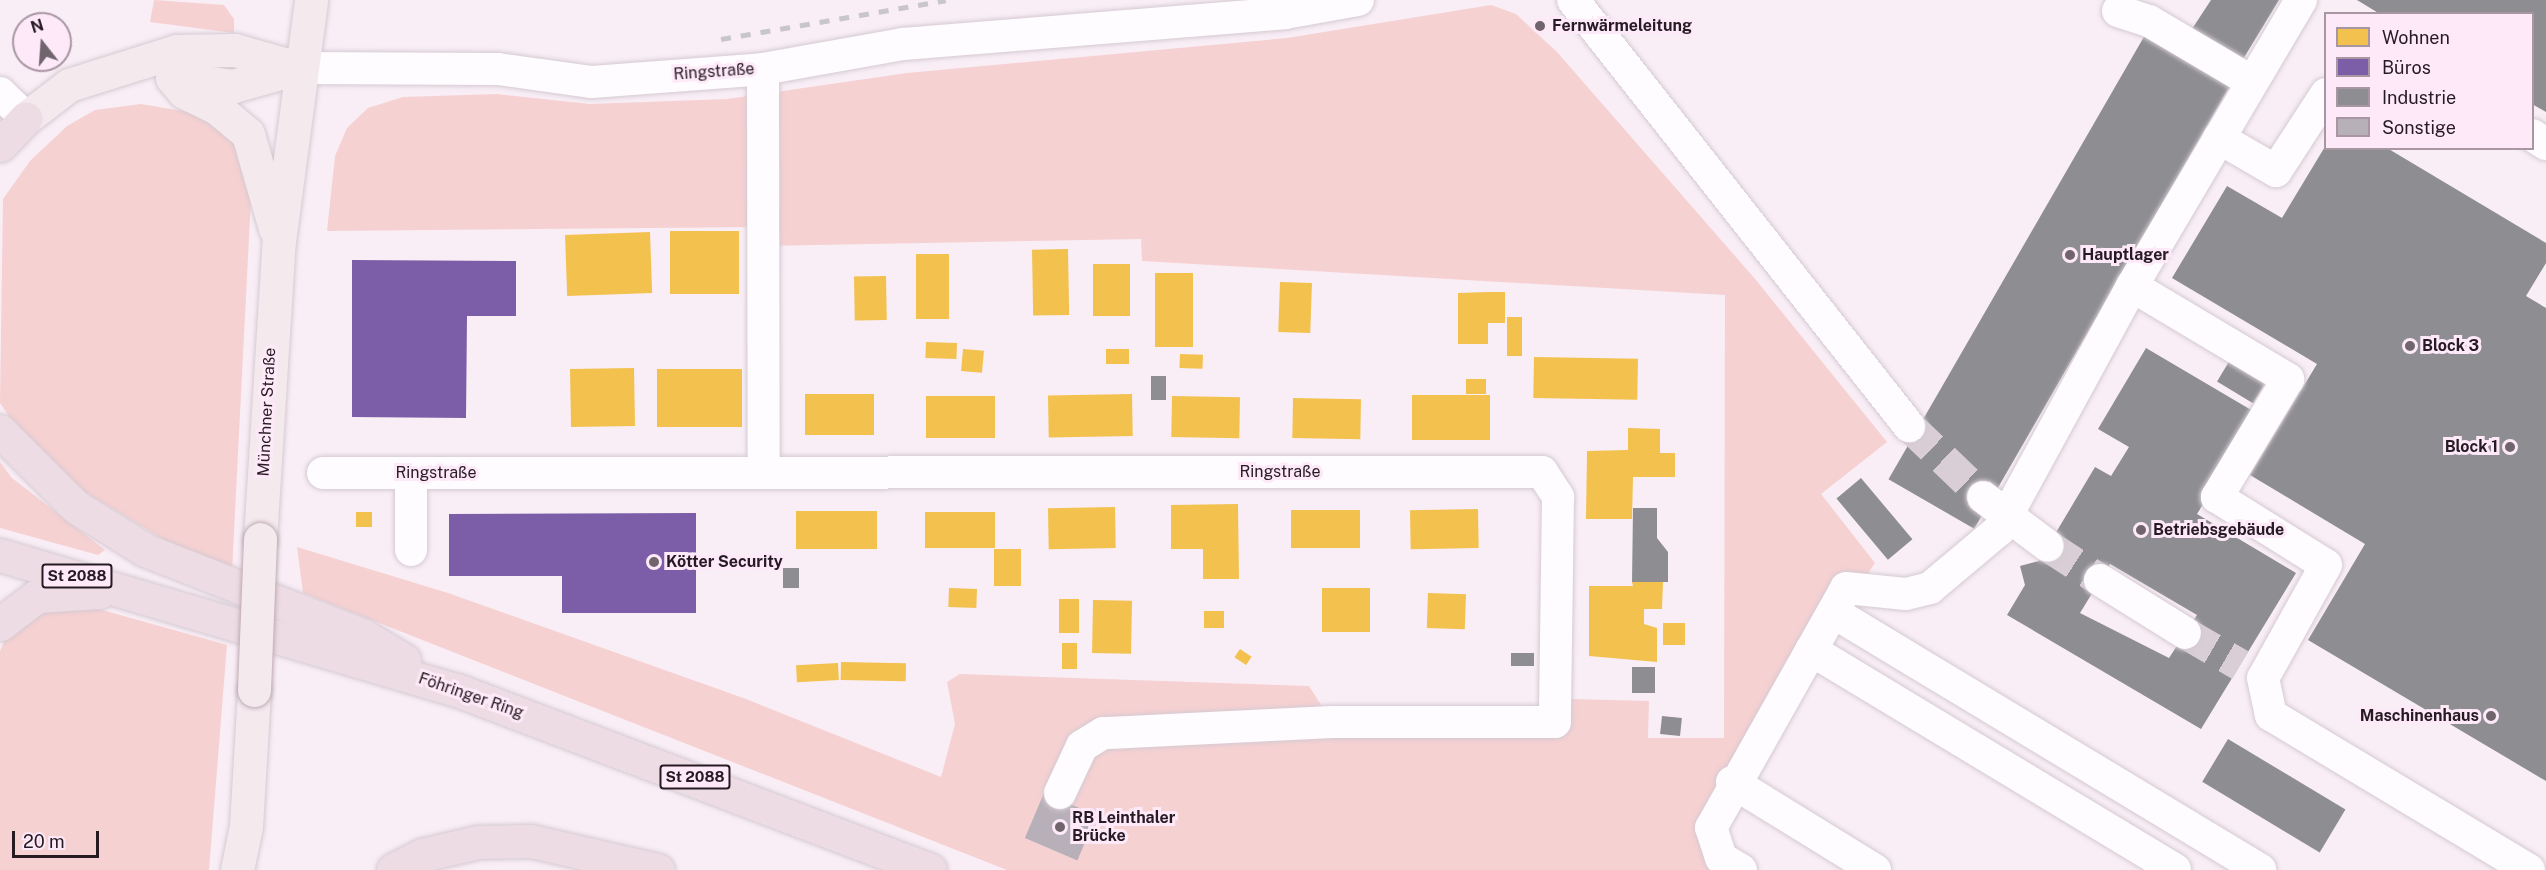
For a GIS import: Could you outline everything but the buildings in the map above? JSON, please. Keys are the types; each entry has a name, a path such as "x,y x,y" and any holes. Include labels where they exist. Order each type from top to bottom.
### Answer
{"highway":[{"path":"0,145 26,118"},
{"path":"0,431 76,507 145,550 362,635 457,690"},
{"name":"Föhringer Ring","path":"0,555 154,597 457,690 930,870"},
{"path":"0,624 37,596 79,591 154,597"},
{"path":"393,870 422,855 478,842 531,841 657,870"}],"main road":[{"name":"Münchner Straße","path":"237,870 246,826 260,539 279,241 298,68 312,0"},
{"path":"26,118 69,85 177,51 234,50 298,68"},
{"path":"126,67 172,78 233,86 298,68"},
{"path":"172,78 184,92 217,108 248,134 279,241"},
{"name":"Münchner Straße","path":"246,826 250,870"}],"street":[{"path":"763,69 903,44 1285,13 1358,0"},
{"path":"1573,0 1909,426"},
{"path":"1741,870 1720,858 1711,828 1732,782 1833,612 1854,585 1906,594 1930,588 2005,519 2132,286 2301,0"},
{"path":"2118,11 2149,21 2252,82"},
{"name":"Ringstraße","path":"298,68 498,69 592,82 763,69 764,472"},
{"path":"0,93 26,118"},
{"path":"2219,138 2276,171 2324,96"},
{"path":"2132,286 2288,379 2217,497 2326,565 2252,671 2271,715 2529,870"},
{"name":"Ringstraße","path":"324,473 1542,472 1558,497 1555,722 1332,722 1103,733 1082,746 1060,793"},
{"path":"411,473 411,550"},
{"path":"1983,497 2005,519 2048,546"},
{"path":"2100,580 2185,633"},
{"path":"1833,612 2260,870"},
{"path":"1811,650 2175,870"},
{"path":"1732,782 1875,870"}],"shaded area":[{"path":"154,0 224,5 234,19 234,33 150,22"},
{"path":"1491,5 1516,14 1557,52 1756,280 1887,442 1821,494 1875,563 1696,830 1706,860 1721,870 1007,870 303,593 297,547 448,593 746,699 941,777 955,724 947,682 960,674 1309,686 1332,722 1491,733 1570,730 1570,699 1649,701 1648,738 1724,738 1725,295 1142,261 1141,239 762,246 761,227 327,231 335,156 347,128 368,108 403,97 497,94 590,104 727,99 907,73 1287,38"},
{"path":"141,104 213,116 241,145 252,179 232,571 176,547 83,491 24,439 0,403 3,199 30,161 67,126 95,110"},
{"path":"0,462 12,478 105,550 98,555 0,528"},
{"path":"88,606 227,645 209,870 0,870 0,651 7,634 50,608"}],"tunnel":[{"path":"1909,426 1983,497"},
{"path":"2048,546 2100,580"},
{"path":"2185,633 2240,665"}],"railway":[{"path":"721,39 946,0"}],"place":[{"name":"Fernwärmeleitung","path":"1540,26"},
{"name":"Hauptlager","path":"2070,255"},
{"name":"Block 3","path":"2410,346"},
{"name":"Block 1","path":"2510,447"},
{"name":"Betriebsgebäude","path":"2141,530"},
{"name":"Kötter Security","path":"654,562"},
{"name":"Maschinenhaus","path":"2491,716"},
{"name":"RB Leinthaler Brücke","path":"1060,827"}]}
